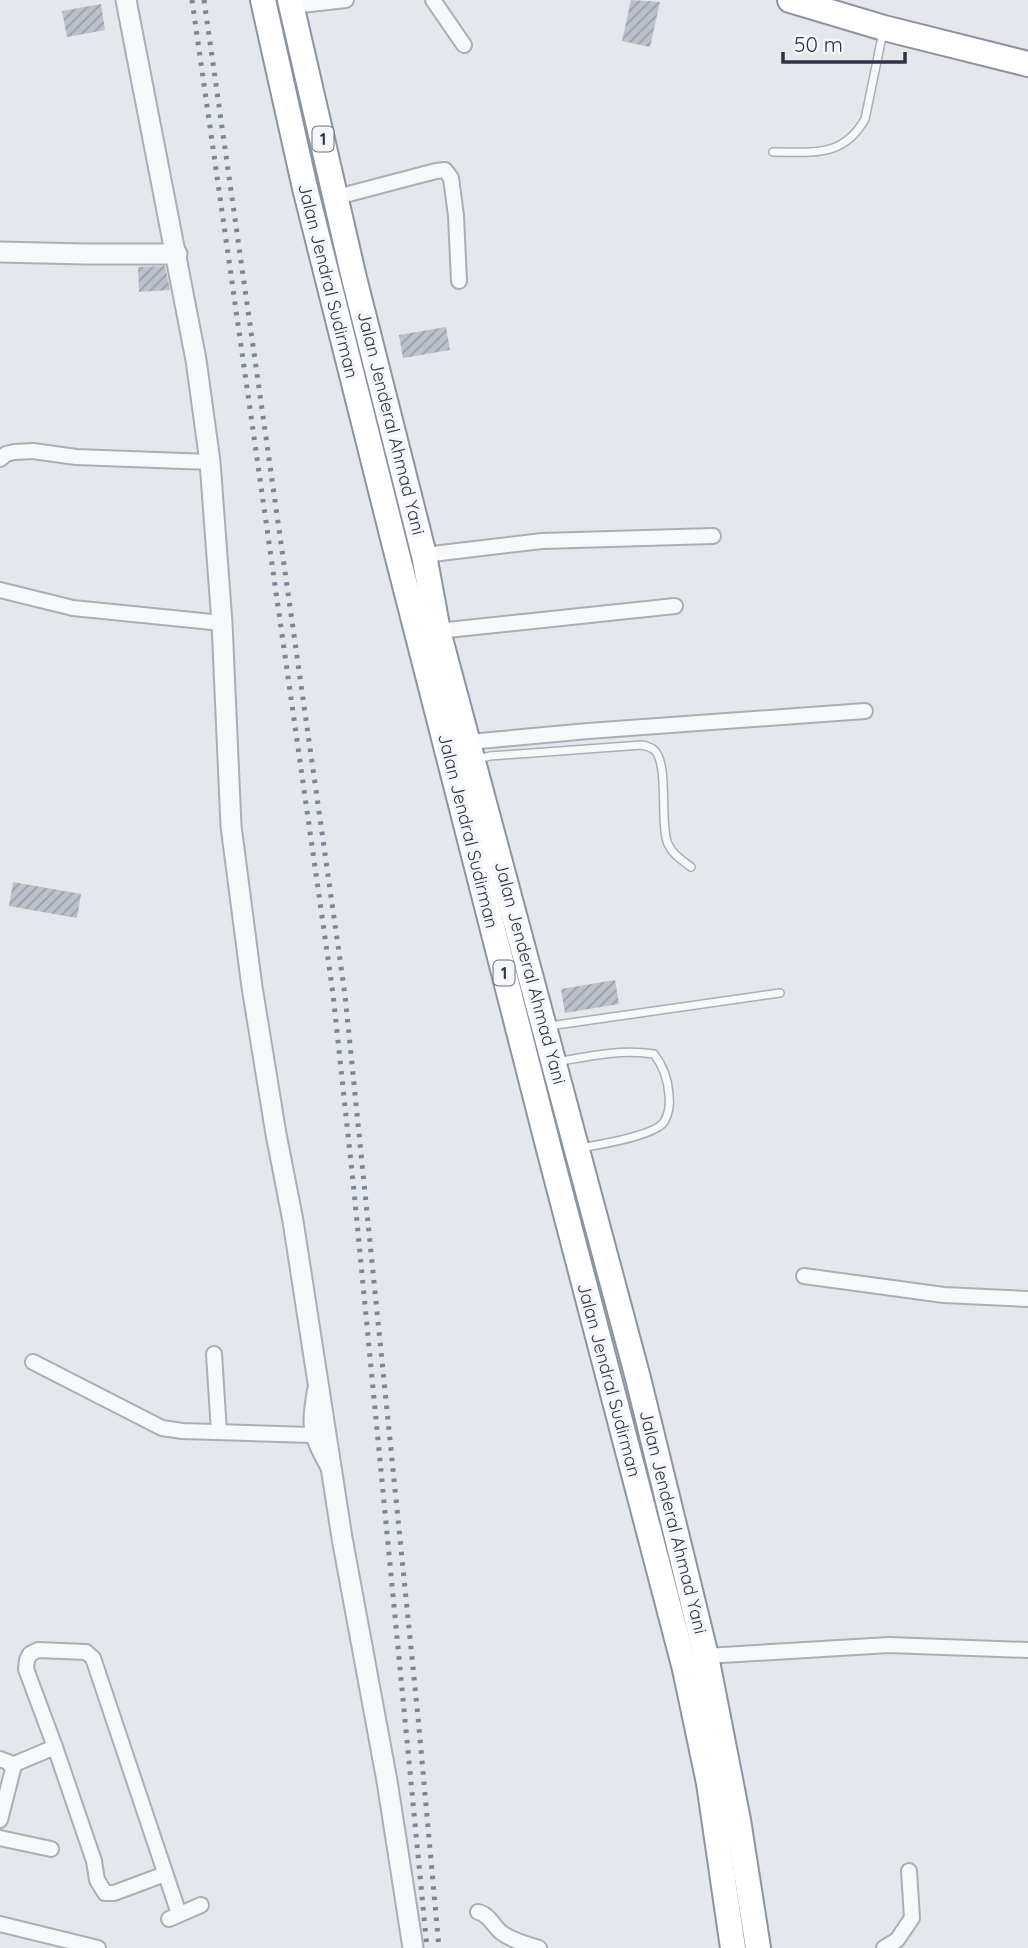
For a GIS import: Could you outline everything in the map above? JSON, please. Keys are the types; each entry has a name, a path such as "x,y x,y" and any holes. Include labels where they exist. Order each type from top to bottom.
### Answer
{"highway":[{"name":"Jalan Jendral Sudirman","path":"263,0 304,188 528,1068 563,1151 685,1669 709,1783 733,1948"},
{"path":"790,0 1028,64"},
{"name":"Jalan Jenderal Ahmad Yani","path":"291,3 354,278 424,555 438,631 555,1063 563,1151 638,1378 706,1656 738,1820 758,1948"}],"street":[{"path":"127,0 197,360 210,462 222,623 233,839 252,988 293,1221 346,1563 387,1781 413,1948"},
{"path":"291,3 346,0"},
{"path":"433,0 464,45"},
{"path":"337,197 444,170 451,177 459,281"},
{"path":"0,252 177,254"},
{"path":"0,459 14,452 33,451 76,457 210,462"},
{"path":"424,555 542,541 713,536"},
{"path":"0,590 74,608 222,623"},
{"path":"438,631 675,606"},
{"path":"471,751 601,730 865,711"},
{"path":"804,1276 944,1295 1028,1299"},
{"path":"214,1354 219,1432"},
{"path":"33,1362 156,1427 182,1431 312,1435"},
{"path":"317,1378 310,1425 312,1435 332,1473"},
{"path":"706,1656 889,1644 1028,1650"},
{"path":"165,1874 114,1894 105,1893 97,1880 94,1861 26,1669 30,1654 37,1650 86,1652 93,1657 165,1874 174,1917 201,1905"},
{"path":"0,1820 12,1774 6,1762 55,1747"},
{"path":"0,1838 51,1849"},
{"path":"884,1948 897,1940 912,1917 909,1871"},
{"path":"478,1912 485,1913 501,1933 513,1940 539,1948"},
{"path":"0,1924 98,1948"}],"lane":[{"path":"773,152 822,152 845,144 858,132 865,119 884,27"},
{"path":"471,751 490,756 642,745 654,749 659,758 663,779 668,843 674,854 691,867"},
{"path":"545,1027 780,993"},
{"path":"528,1068 603,1054 636,1051 654,1054 664,1066 670,1105 663,1123 647,1133 563,1151"}],"building":[{"path":"631,0 660,2 650,47 622,41"},
{"path":"101,4 105,30 67,37 62,11"},
{"path":"165,266 170,290 139,292 138,267"},
{"path":"446,327 450,350 403,358 399,335"},
{"path":"13,882 81,894 77,918 9,906"},
{"path":"615,980 619,1004 565,1013 561,989"}],"railway":[{"path":"192,0 333,994 427,1948"},
{"path":"204,0 345,995 439,1948"}]}
